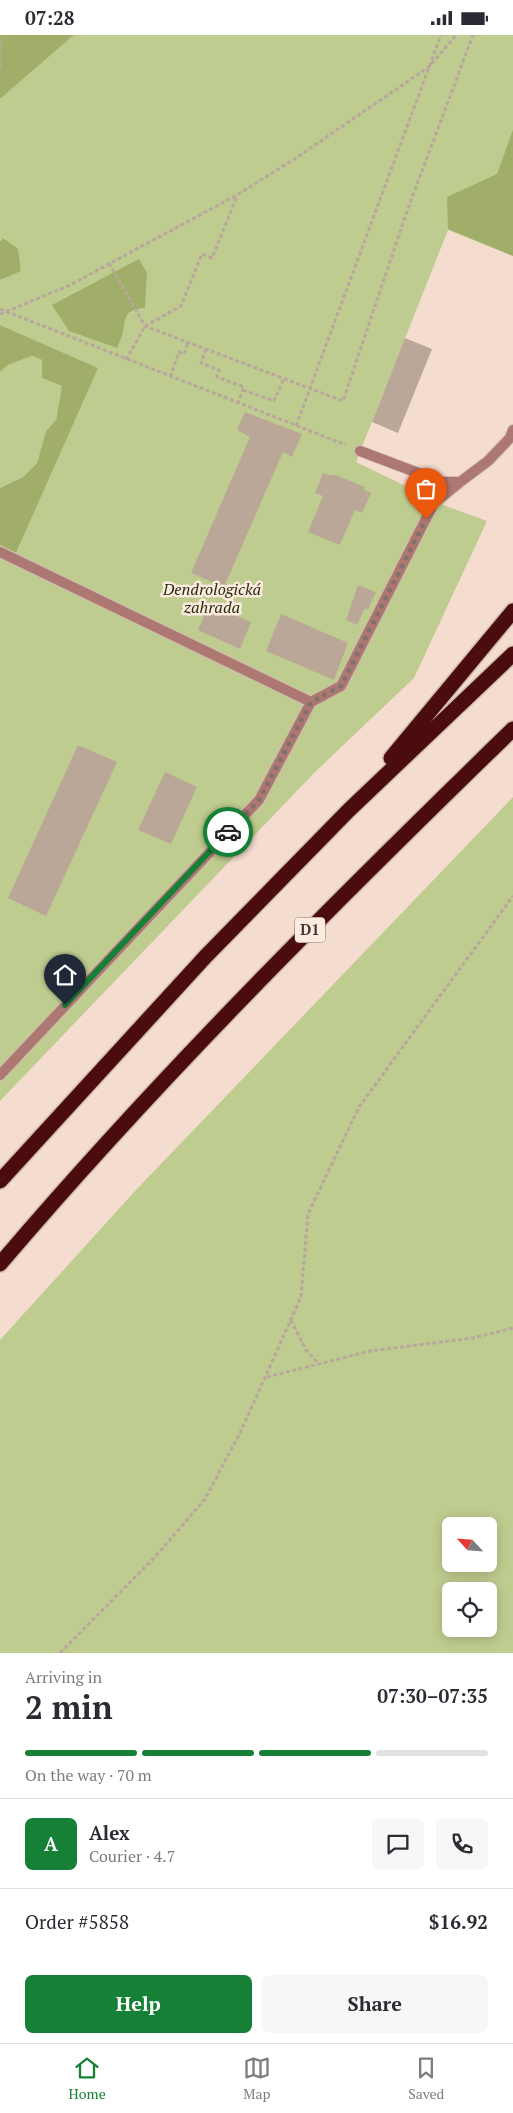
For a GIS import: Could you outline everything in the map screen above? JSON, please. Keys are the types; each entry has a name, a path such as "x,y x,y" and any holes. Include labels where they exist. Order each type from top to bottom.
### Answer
{"highway":[{"path":"349,809 513,611"},
{"path":"0,1181 206,955 349,809 513,654"},
{"name":"D1","path":"0,1264 196,1048 410,829 513,729"}],"lane":[{"path":"0,1075 259,800 311,702 341,686 434,503 488,461 510,438 513,430"},
{"path":"360,451 442,482 460,482"},
{"path":"0,552 311,702"}],"path":[{"path":"0,35 0,68"},
{"path":"296,426 441,35"},
{"path":"0,314 68,286 237,195 296,158 430,65 456,35"},
{"path":"109,263 144,326 343,401 406,215 473,35"},
{"path":"126,360 144,326 181,306 202,254 212,258 237,195"},
{"path":"0,309 360,451"},
{"path":"170,377 179,352 184,354 188,342"},
{"path":"206,349 201,363 219,370 217,377 244,387 238,403"},
{"path":"243,390 274,401 284,378"},
{"path":"60,1653 154,1559 205,1499 241,1431 301,1297 308,1215 359,1107 513,896"},
{"path":"291,1320 306,1350 318,1363"},
{"path":"266,1377 370,1351 473,1338 513,1328"}],"green space":[{"path":"0,35 74,35 0,99"},
{"name":"Dendrologická zahrada","path":"74,35 513,35 513,256 448,230 356,462 420,493 424,498 487,521 414,678 316,771 0,1101 0,545 16,553 97,368 0,325 0,280 21,270 4,238 0,242 0,99","holes":["139,259 145,308 131,312 123,323"]},
{"path":"513,130 513,256 448,229 447,197 497,174"},
{"path":"3,238 18,249 21,271 0,280 0,242"},
{"path":"139,259 147,273 145,308 130,312 117,348 69,331 52,305"},
{"path":"0,325 98,368 16,553 0,545 0,488 23,477 37,463 46,431 56,420 62,386 42,378 42,360 32,356 8,365 0,372"},
{"path":"32,356 42,360 42,378 62,386 56,420 46,431 37,463 23,477 0,488 0,372 8,365"},
{"path":"513,797 513,1653 0,1653 0,1340 135,1191"}],"building":[{"path":"405,338 432,349 398,433 372,422"},
{"path":"245,412 302,434 292,457 283,452 224,587 191,573 250,437 237,430"},
{"path":"323,473 332,476 333,474 365,487 364,490 371,493 362,513 355,510 340,545 308,532 323,496 315,493"},
{"path":"358,585 376,592 368,610 365,608 357,625 346,620"},
{"path":"209,604 251,622 240,649 198,630"},
{"path":"281,614 348,643 334,680 266,651"},
{"path":"78,745 117,762 46,916 8,898"},
{"path":"165,772 197,787 171,844 138,830"}],"way so far":[{"path":"228,832 259,800 311,702 341,686 426,519"}],"route":[{"path":"65,1005 228,832"}]}
